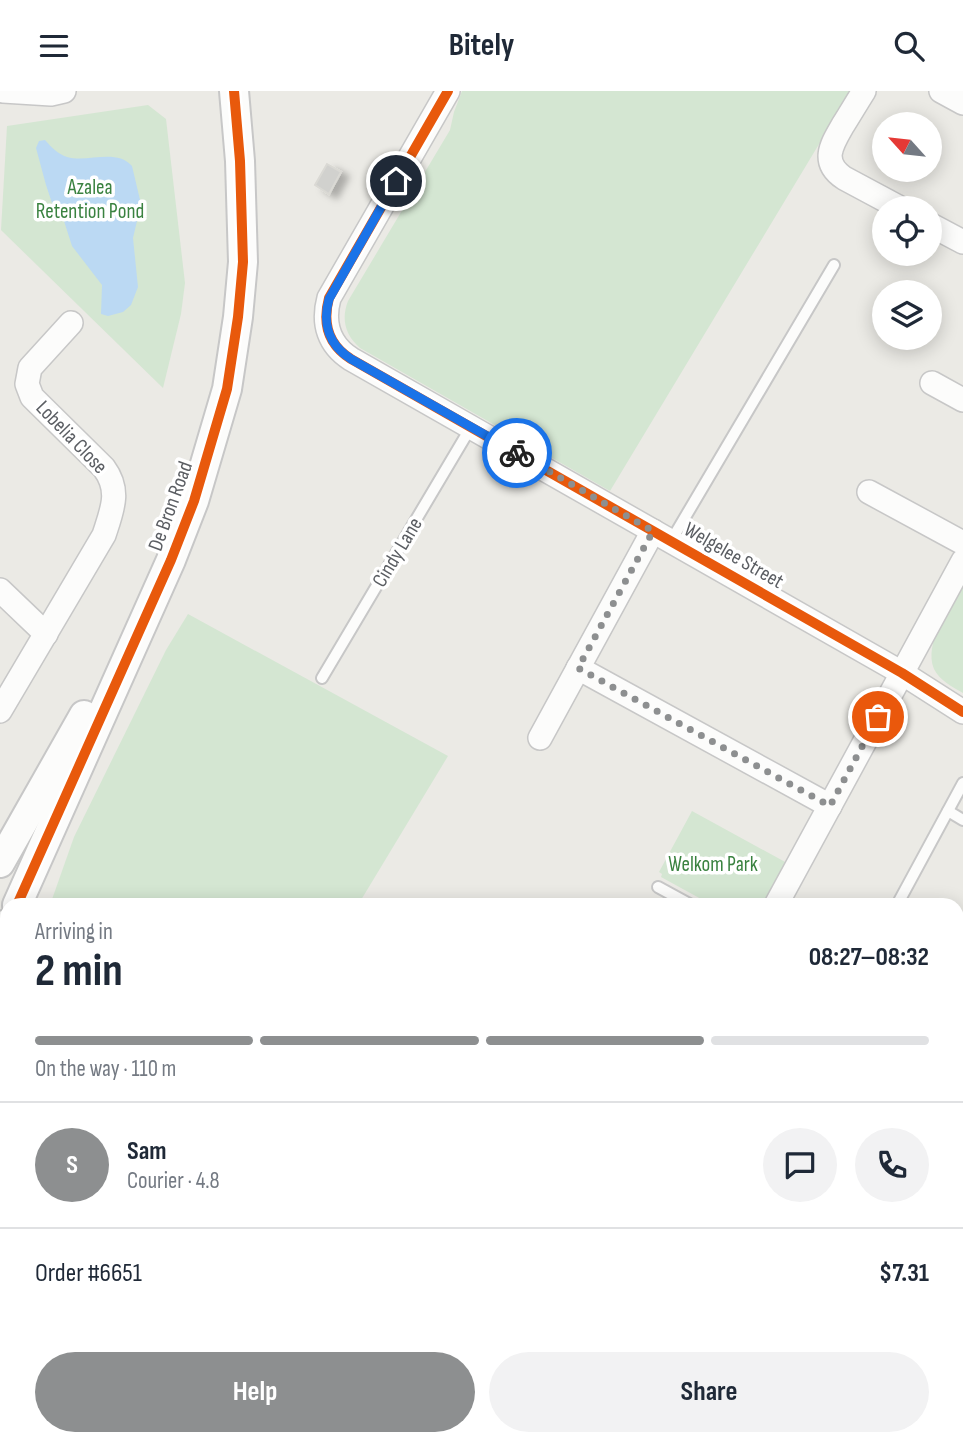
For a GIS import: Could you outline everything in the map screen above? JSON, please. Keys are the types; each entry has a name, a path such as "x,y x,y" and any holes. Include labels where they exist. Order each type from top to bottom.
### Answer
{"street":[{"path":"3,91 65,91"},
{"name":"De Bron Road","path":"20,898 172,560 194,501 227,389 238,317 242,250 240,161 234,91"},
{"name":"Welgelee Street","path":"448,91 329,299 326,316 330,336 335,345 342,353 902,673 963,712"},
{"path":"864,91 830,147 831,162 838,174 878,196"},
{"path":"941,91 963,103"},
{"path":"942,231 963,242"},
{"name":"Lobelia Close","path":"46,635 104,535 115,495 110,476 104,468 32,397 27,384 30,368 71,323"},
{"path":"932,383 963,400"},
{"path":"869,492 963,543"},
{"path":"540,738 578,668 662,536"},
{"name":"De Bron Road","path":"0,863 172,560"},
{"path":"780,898 963,561"},
{"path":"0,590 46,635 0,711"},
{"path":"578,668 830,806"}],"lane":[{"path":"662,536 834,265"},
{"name":"Cindy Lane","path":"322,678 471,427"},
{"path":"901,898 963,783"},
{"path":"948,811 963,820"},
{"path":"658,887 678,898"}],"green space":[{"path":"462,91 851,91 610,491 360,348 348,332 345,314 348,301 450,130"},
{"name":"Azalea Retention Pond","path":"148,105 166,119 185,283 181,314 163,388 1,230 7,126"},
{"path":"963,579 963,693 947,683 934,669 932,647 940,623"},
{"path":"188,614 448,756 362,898 52,898 74,837 166,650"},
{"name":"Welkom Park","path":"692,811 787,863 767,898 699,898 661,877 659,872"}],"water":[{"path":"45,140 67,157 118,158 132,166 141,204 133,238 138,287 131,305 123,312 108,316 101,314 102,285 72,246 64,221 52,203 46,185 36,148 39,141"}],"building":[{"path":"327,164 341,172 329,194 315,185"}],"cycle path":[{"path":"20,898 171,560 194,501 227,389 243,262 240,161 234,91"},
{"path":"448,91 329,298 327,325 337,347 351,359 902,673 963,712"}],"way so far":[{"path":"517,453 653,531 578,668 830,806 878,717"}],"route":[{"path":"396,181 329,299 326,316 330,336 342,353 351,359 517,453"}]}
